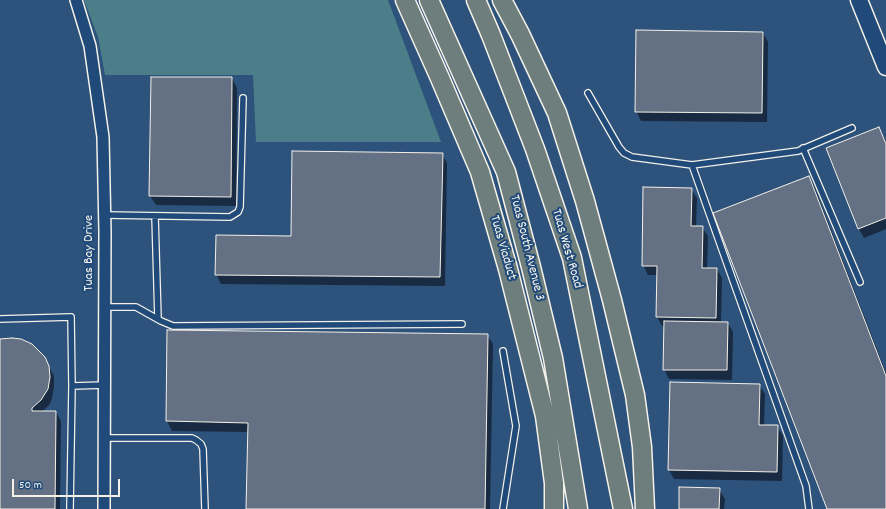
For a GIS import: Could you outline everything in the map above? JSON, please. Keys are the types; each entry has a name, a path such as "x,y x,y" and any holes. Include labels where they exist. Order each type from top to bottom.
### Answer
{"main road":[{"name":"Tuas Viaduct","path":"404,0 439,76 480,172 504,254 545,416 554,483 554,509"},
{"name":"Tuas South Avenue 3","path":"429,0 506,172 553,358 578,509"},
{"name":"Tuas West Road","path":"476,0 535,149 572,258 623,509"},
{"path":"502,0 557,112 585,201 612,300 635,394 642,447 645,509"},
{"path":"859,0 886,67"}],"street":[{"name":"Tuas Bay Drive","path":"76,0 90,46 104,137 104,509"}],"lane":[{"path":"588,93 619,147 624,153 632,157 692,165 798,150 852,128"},
{"path":"105,215 230,217 238,212 240,207 243,98"},
{"path":"803,148 860,282"},
{"path":"692,165 806,486 809,509"},
{"path":"155,216 158,320"},
{"path":"105,307 136,307 158,320 173,326 462,324"},
{"path":"0,320 72,317 70,509"},
{"path":"503,351 516,426 503,509"},
{"path":"72,386 105,385"},
{"path":"105,438 192,438 196,440 201,444 203,449 205,509"}],"green space":[{"path":"84,0 388,0 441,142 256,142 253,75 105,75 98,37"}],"building":[{"path":"636,30 763,32 762,113 635,112"},
{"path":"151,77 232,77 231,197 149,196"},
{"path":"879,127 886,144 886,218 858,229 826,148"},
{"path":"292,151 443,153 440,277 215,275 216,235 291,236"},
{"path":"809,176 886,376 886,509 827,509 713,213"},
{"path":"643,187 692,188 691,226 703,226 702,268 717,268 716,318 656,317 657,266 642,266"},
{"path":"664,321 728,322 727,370 663,370"},
{"path":"167,330 488,334 485,509 246,509 248,423 166,421"},
{"path":"0,339 21,339 32,344 45,357 49,366 50,377 48,389 41,400 32,408 32,411 56,411 55,509 0,509"},
{"path":"670,382 760,384 759,425 778,425 777,472 668,470"},
{"path":"679,487 720,488 719,509 679,509"}]}
